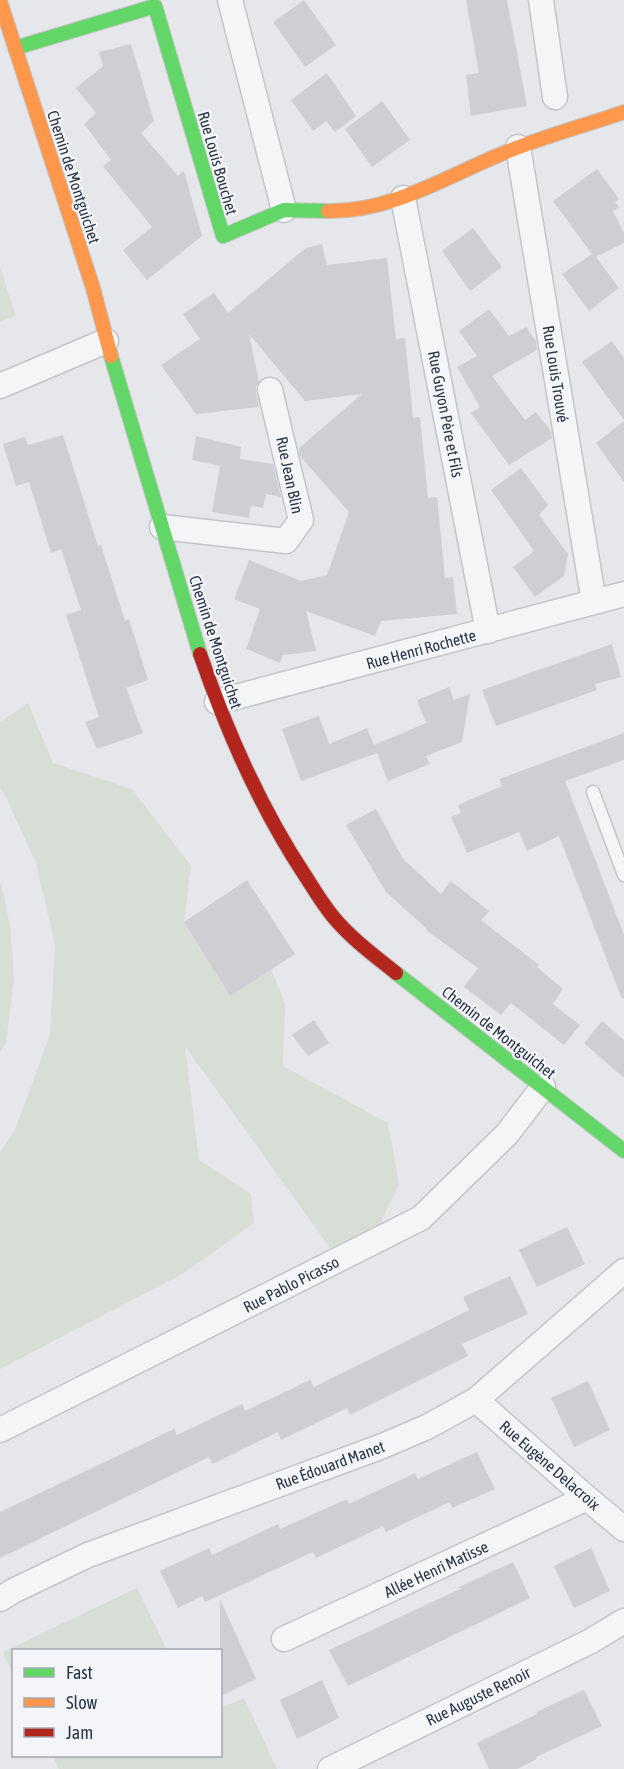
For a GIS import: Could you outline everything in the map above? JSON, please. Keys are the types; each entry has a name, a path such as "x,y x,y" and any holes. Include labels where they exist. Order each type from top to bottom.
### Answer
{"street":[{"path":"230,0 284,210"},
{"path":"541,0 555,97"},
{"name":"Chemin de Montguichet","path":"0,1 93,288 106,341 200,655 217,702 258,796 288,850 333,917 358,943 624,1151"},
{"name":"Rue Louis Bouchet","path":"15,48 155,6 223,236 284,210 343,211 403,198 519,147 624,112"},
{"name":"Rue Louis Trouvé","path":"519,147 594,602"},
{"name":"Rue Guyon Père et Fils","path":"403,198 488,631"},
{"path":"0,386 106,341"},
{"name":"Rue Jean Blin","path":"162,527 286,541 300,520 270,390"},
{"name":"Rue Henri Rochette","path":"217,702 624,594"},
{"name":"Rue Pablo Picasso","path":"0,1430 421,1218 507,1134 543,1087"},
{"name":"Rue Édouard Manet","path":"0,1599 88,1555 426,1427 476,1400 624,1271"},
{"name":"Rue Eugène Delacroix","path":"476,1400 624,1529"},
{"name":"Allée Henri Matisse","path":"284,1639 587,1498"},
{"name":"Rue Auguste Renoir","path":"330,1769 591,1641 624,1621"}],"lane":[{"path":"593,792 624,875"}],"shaded area":[{"path":"0,267 16,316 0,321"},
{"path":"28,703 53,763 132,789 191,866 184,922 229,995 271,969 285,1003 283,1066 388,1123 399,1184 380,1224 330,1248 185,1046 199,1160 251,1194 254,1223 184,1273 0,1369 0,1152 14,1132 50,1035 55,945 36,863 0,788 0,722"},
{"path":"0,880 10,924 14,979 6,1042 0,1053"},
{"path":"137,1588 167,1649 12,1649 12,1672 3,1652"},
{"path":"244,1698 277,1769 59,1769 53,1757 222,1757 222,1708"}],"building":[{"path":"304,0 336,45 305,67 273,22"},
{"path":"466,0 507,0 527,106 471,116 466,75 479,73"},
{"path":"131,44 154,121 141,133 178,176 184,171 202,236 147,280 123,250 152,227 103,166 111,160 84,124 96,113 76,88 103,66 99,52"},
{"path":"327,73 356,116 335,132 326,121 313,131 291,100"},
{"path":"382,101 410,140 372,167 345,129"},
{"path":"597,169 619,199 615,202 619,207 613,211 624,233 624,243 596,257 619,288 589,311 562,274 592,254 553,201"},
{"path":"473,228 502,267 470,291 442,251"},
{"path":"322,244 327,265 387,258 396,339 405,338 413,418 420,417 428,498 437,497 445,578 453,577 457,614 381,621 375,636 306,611 316,651 283,655 280,663 246,649 260,609 234,599 249,560 301,581 327,575 349,512 300,456 299,448 362,394 305,401 249,334 259,382 256,393 259,407 196,414 161,365 200,339 183,314 214,293 228,313 306,248"},
{"path":"489,309 509,336 526,327 536,341 537,350 492,376 525,420 536,412 551,431 552,438 509,465 471,413 480,407 457,367 477,356 459,331"},
{"path":"612,341 624,358 624,420 582,362"},
{"path":"624,421 624,482 596,443"},
{"path":"63,435 98,546 101,545 125,621 129,619 148,680 126,688 143,733 97,749 85,722 99,717 66,615 81,610 61,549 51,553 29,482 16,486 3,444 25,437 28,445"},
{"path":"196,436 241,447 240,459 273,464 281,497 266,494 263,508 251,506 249,518 212,512 220,466 192,460"},
{"path":"521,468 548,505 539,515 568,554 564,576 535,597 513,567 534,551 491,490"},
{"path":"612,644 621,677 595,684 597,690 496,726 482,690"},
{"path":"449,687 454,700 470,694 462,742 426,756 430,764 388,781 377,753 301,781 282,729 319,716 329,744 367,728 375,748 374,745 426,723 417,700"},
{"path":"624,733 624,760 565,781 624,935 624,998 622,999 559,836 527,851 519,832 467,853 451,817 461,813 458,805 502,786 499,779"},
{"path":"376,809 403,859 441,894 451,881 489,911 481,920 539,965 537,967 563,989 553,1004 580,1025 564,1045 511,1003 501,1015 464,987 478,968 426,930 386,892 346,825"},
{"path":"247,880 295,954 230,996 184,922"},
{"path":"314,1020 329,1043 308,1056 292,1035"},
{"path":"602,1021 624,1040 624,1078 584,1043"},
{"path":"567,1227 585,1264 537,1287 519,1250"},
{"path":"510,1276 528,1314 462,1344 468,1356 350,1415 347,1408 281,1440 278,1432 212,1464 209,1457 0,1558 0,1512 174,1429 177,1435 242,1404 245,1411 310,1380 314,1387 469,1310 463,1297"},
{"path":"588,1381 610,1430 574,1447 551,1398"},
{"path":"477,1452 495,1489 452,1508 450,1502 386,1532 383,1526 316,1558 313,1552 205,1602 202,1596 178,1608 160,1571 209,1548 212,1555 278,1524 280,1529 347,1499 349,1504 415,1473 418,1479"},
{"path":"591,1548 610,1591 574,1608 554,1566"},
{"path":"513,1562 530,1598 348,1686 329,1650"},
{"path":"220,1599 256,1679 222,1695 222,1649 220,1649"},
{"path":"322,1680 339,1718 297,1739 280,1700"},
{"path":"584,1690 602,1726 536,1757 537,1759 517,1769 489,1769 477,1743"}],"traffic: fast":[{"path":"15,48 155,6 223,236 284,210 328,211"},
{"path":"111,356 200,654"},
{"path":"396,973 624,1151"}],"traffic: slow":[{"path":"0,1 93,288 111,356"},
{"path":"328,211 378,205 402,197 519,147 624,112"}],"traffic: jam":[{"path":"200,654 221,712 246,769 289,851 342,927 396,973"}]}
